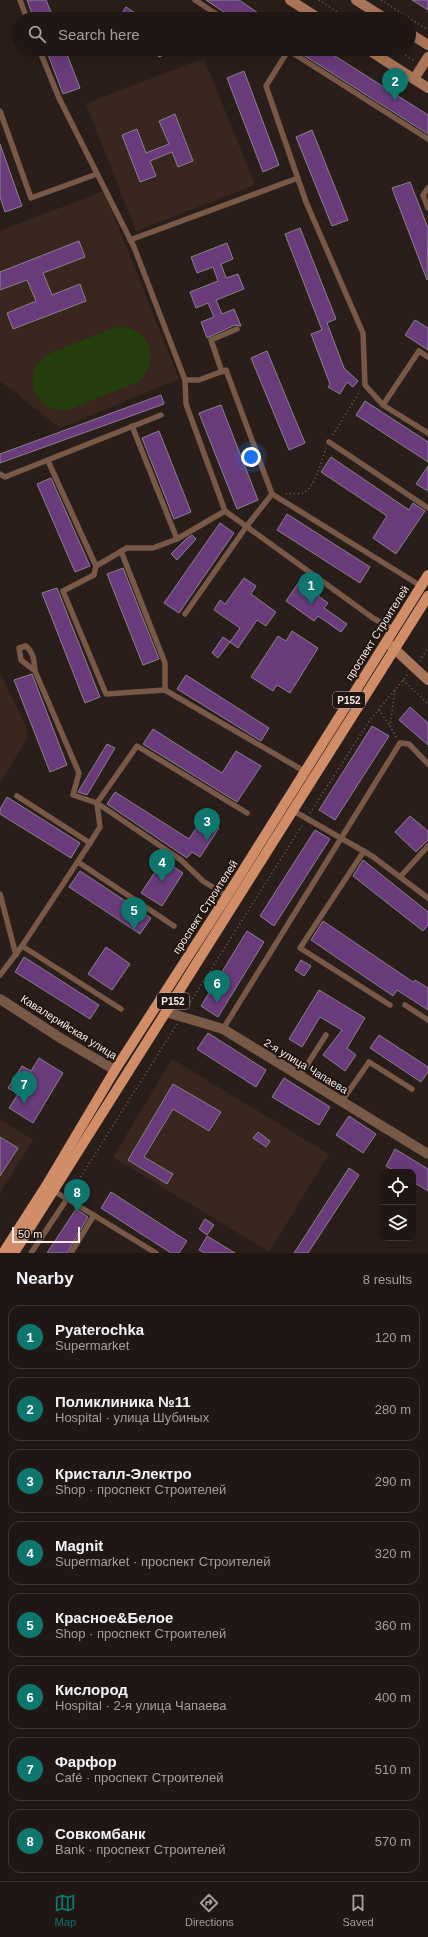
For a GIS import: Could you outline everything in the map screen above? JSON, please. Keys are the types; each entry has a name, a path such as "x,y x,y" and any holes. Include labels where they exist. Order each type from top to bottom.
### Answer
{"main road":[{"path":"290,0 304,12"},
{"path":"356,0 375,12"},
{"path":"416,37 428,45"},
{"path":"378,56 428,88"},
{"path":"414,79 428,57"},
{"name":"проспект Строителей","path":"2,1253 46,1186 115,1070 227,896 428,575"},
{"name":"проспект Строителей","path":"14,1253 428,596"},
{"path":"386,642 428,680"},
{"path":"156,1005 166,1012"},
{"name":"Кавалерийская улица","path":"115,1070 125,1076"}],"street":[{"name":"Кавалерийская улица","path":"0,999 62,1039 115,1070"},
{"name":"2-я улица Чапаева","path":"166,1012 223,1029 428,1154"}],"lane":[{"path":"20,0 24,12"},
{"path":"195,0 213,12"},
{"path":"42,56 59,98 130,240 185,380 186,404 225,511 373,618 393,629"},
{"path":"284,56 266,86 306,202 363,333 364,385 383,404 428,433"},
{"path":"299,56 428,139"},
{"path":"0,111 31,198 97,174"},
{"path":"130,240 298,178"},
{"path":"428,188 423,195 428,208"},
{"path":"222,372 210,340 237,329"},
{"path":"383,404 419,352 428,357"},
{"path":"185,380 199,380 226,370 272,494 421,586"},
{"path":"0,474 5,477 161,415"},
{"path":"132,426 178,539"},
{"path":"329,442 428,508"},
{"path":"48,461 96,566 94,575 63,591 106,694 165,690 304,771"},
{"path":"185,614 246,526 272,494"},
{"path":"96,566 127,548 153,548 178,539 225,511"},
{"path":"121,551 165,663 165,690"},
{"path":"35,671 79,773 73,795 97,803 181,860 203,881 227,896"},
{"path":"223,1029 341,836 400,743 409,744 428,764"},
{"path":"0,975 16,955 100,827 97,803 137,746 247,813"},
{"path":"17,796 90,843"},
{"path":"292,810 341,836 400,876 428,898"},
{"path":"400,876 428,846"},
{"path":"364,851 300,948 390,1005"},
{"path":"78,862 174,926"},
{"path":"0,894 16,955"},
{"path":"22,946 121,1009"},
{"path":"405,1005 428,1020"},
{"path":"300,1076 326,1036"},
{"path":"342,1102 369,1062 412,1089"},
{"path":"54,1191 156,1253"},
{"path":"31,1253 67,1199"},
{"path":"71,1253 94,1215"}],"path":[{"path":"319,0 337,12"},
{"path":"381,0 400,12"},
{"path":"416,22 428,30"},
{"path":"406,56 422,66"},
{"path":"272,494 302,493 309,488 319,469 329,442 349,406 364,385"},
{"path":"404,680 428,704"},
{"path":"67,1199 370,720 399,685"},
{"path":"390,726 395,690"},
{"path":"379,710 400,743"}],"shaded area":[{"path":"204,58 255,185 136,231 86,104"},
{"path":"104,191 179,379 60,428 0,381 0,231"},
{"path":"0,673 25,724 28,737 0,783"},
{"path":"172,1059 329,1154 269,1252 113,1157"},
{"path":"0,1119 33,1140 0,1193"}],"green space":[{"path":"116,327 127,328 137,332 144,338 149,346 151,354 150,364 146,373 138,382 70,409 57,410 47,406 39,399 34,389 33,376 35,368 46,355"}],"building":[{"path":"27,0 46,0 51,12 31,12"},
{"path":"206,0 239,0 257,12 224,12"},
{"path":"412,0 428,0 428,10"},
{"path":"126,7 134,12 123,12"},
{"path":"49,56 68,56 80,88 63,94"},
{"path":"305,56 335,56 428,115 428,134"},
{"path":"244,71 279,165 263,172 227,78"},
{"path":"175,114 193,161 178,167 172,152 150,161 156,176 140,182 122,135 137,129 146,153 169,144 159,121"},
{"path":"312,130 348,220 332,226 296,137"},
{"path":"0,144 22,206 5,212 0,197"},
{"path":"410,182 428,228 427,280 392,188"},
{"path":"300,228 336,319 327,323 344,368 358,381 353,387 347,382 340,394 328,387 330,384 311,334 322,330 285,234"},
{"path":"79,241 85,257 43,273 52,295 80,284 86,301 13,329 7,313 36,301 27,280 0,290 0,272"},
{"path":"227,243 233,259 221,264 226,278 238,274 244,289 216,300 222,314 234,309 241,326 235,325 207,338 201,322 214,317 208,303 196,308 190,292 218,281 213,267 197,273 191,257"},
{"path":"415,320 428,328 428,350 405,335"},
{"path":"267,351 305,443 289,450 251,358"},
{"path":"161,395 164,404 0,463 0,454"},
{"path":"365,401 428,442 428,462 356,415"},
{"path":"221,405 258,500 237,509 199,413"},
{"path":"159,431 191,512 174,519 142,438"},
{"path":"331,457 409,510 413,503 425,511 396,554 373,538 387,516 321,472"},
{"path":"428,466 428,491 416,484"},
{"path":"51,478 90,566 75,572 37,484"},
{"path":"287,514 370,567 360,583 277,530"},
{"path":"220,523 234,533 179,613 164,603"},
{"path":"192,535 196,539 177,560 171,554"},
{"path":"123,568 159,659 143,665 107,574"},
{"path":"244,578 256,586 251,594 276,612 266,626 257,620 238,648 230,642 240,628 214,610 220,600 225,604"},
{"path":"299,582 328,603 324,608 347,624 341,632 318,616 314,621 286,601"},
{"path":"57,588 100,697 85,703 42,593"},
{"path":"292,631 318,648 290,693 277,685 273,691 251,677 278,636 286,641"},
{"path":"223,637 230,642 218,658 212,653"},
{"path":"32,674 67,765 50,772 14,680"},
{"path":"186,675 269,728 261,741 177,689"},
{"path":"410,707 428,723 428,745 399,720"},
{"path":"372,726 389,736 335,820 319,810"},
{"path":"153,729 222,773 236,751 261,766 237,802 143,744"},
{"path":"107,744 115,748 87,795 78,792"},
{"path":"115,792 189,839 203,818 219,828 200,857 192,852 187,858 107,804"},
{"path":"7,797 80,843 71,858 0,814 0,809"},
{"path":"410,816 428,831 428,840 416,852 395,832"},
{"path":"315,830 330,839 274,926 260,916"},
{"path":"163,860 183,873 162,906 141,893"},
{"path":"363,860 428,912 428,925 423,931 353,876"},
{"path":"80,871 151,918 140,934 69,887"},
{"path":"323,921 413,982 415,980 428,988 428,1010 397,990 393,996 311,940"},
{"path":"247,931 264,942 218,1017 201,1006"},
{"path":"106,947 130,964 112,990 88,974"},
{"path":"24,957 99,1005 90,1019 15,972"},
{"path":"301,960 311,966 304,976 295,970"},
{"path":"319,990 365,1018 347,1048 356,1055 345,1071 323,1055 342,1030 320,1017 302,1047 289,1039"},
{"path":"208,1033 266,1070 256,1087 197,1049"},
{"path":"379,1035 428,1067 428,1072 421,1082 370,1048"},
{"path":"39,1058 63,1073 33,1123 9,1108 18,1094 8,1088 22,1066 31,1071"},
{"path":"284,1078 330,1107 319,1125 272,1097"},
{"path":"173,1084 221,1112 209,1131 173,1109 144,1157 173,1174 167,1184 128,1160"},
{"path":"349,1116 376,1134 363,1153 336,1135"},
{"path":"258,1132 270,1141 266,1147 253,1138"},
{"path":"0,1137 18,1148 0,1176"},
{"path":"395,1149 428,1169 428,1191 416,1184 416,1169 391,1169 386,1166"},
{"path":"349,1168 359,1175 308,1253 294,1253"},
{"path":"111,1192 187,1241 179,1253 171,1253 101,1208"},
{"path":"76,1209 88,1217 67,1253 47,1253"},
{"path":"205,1219 214,1225 207,1235 199,1229"},
{"path":"207,1236 235,1253 205,1253 199,1250"}],"place":[{"name":"Поликлиника №11","path":"395,101"},
{"name":"Pyaterochka","path":"311,605"},
{"name":"Кристалл-Электро","path":"207,841"},
{"name":"Magnit","path":"162,882"},
{"name":"Красное&Белое","path":"134,930"},
{"name":"Кислород","path":"217,1003"},
{"name":"Фарфор","path":"24,1104"},
{"name":"Совкомбанк","path":"77,1212"}]}
